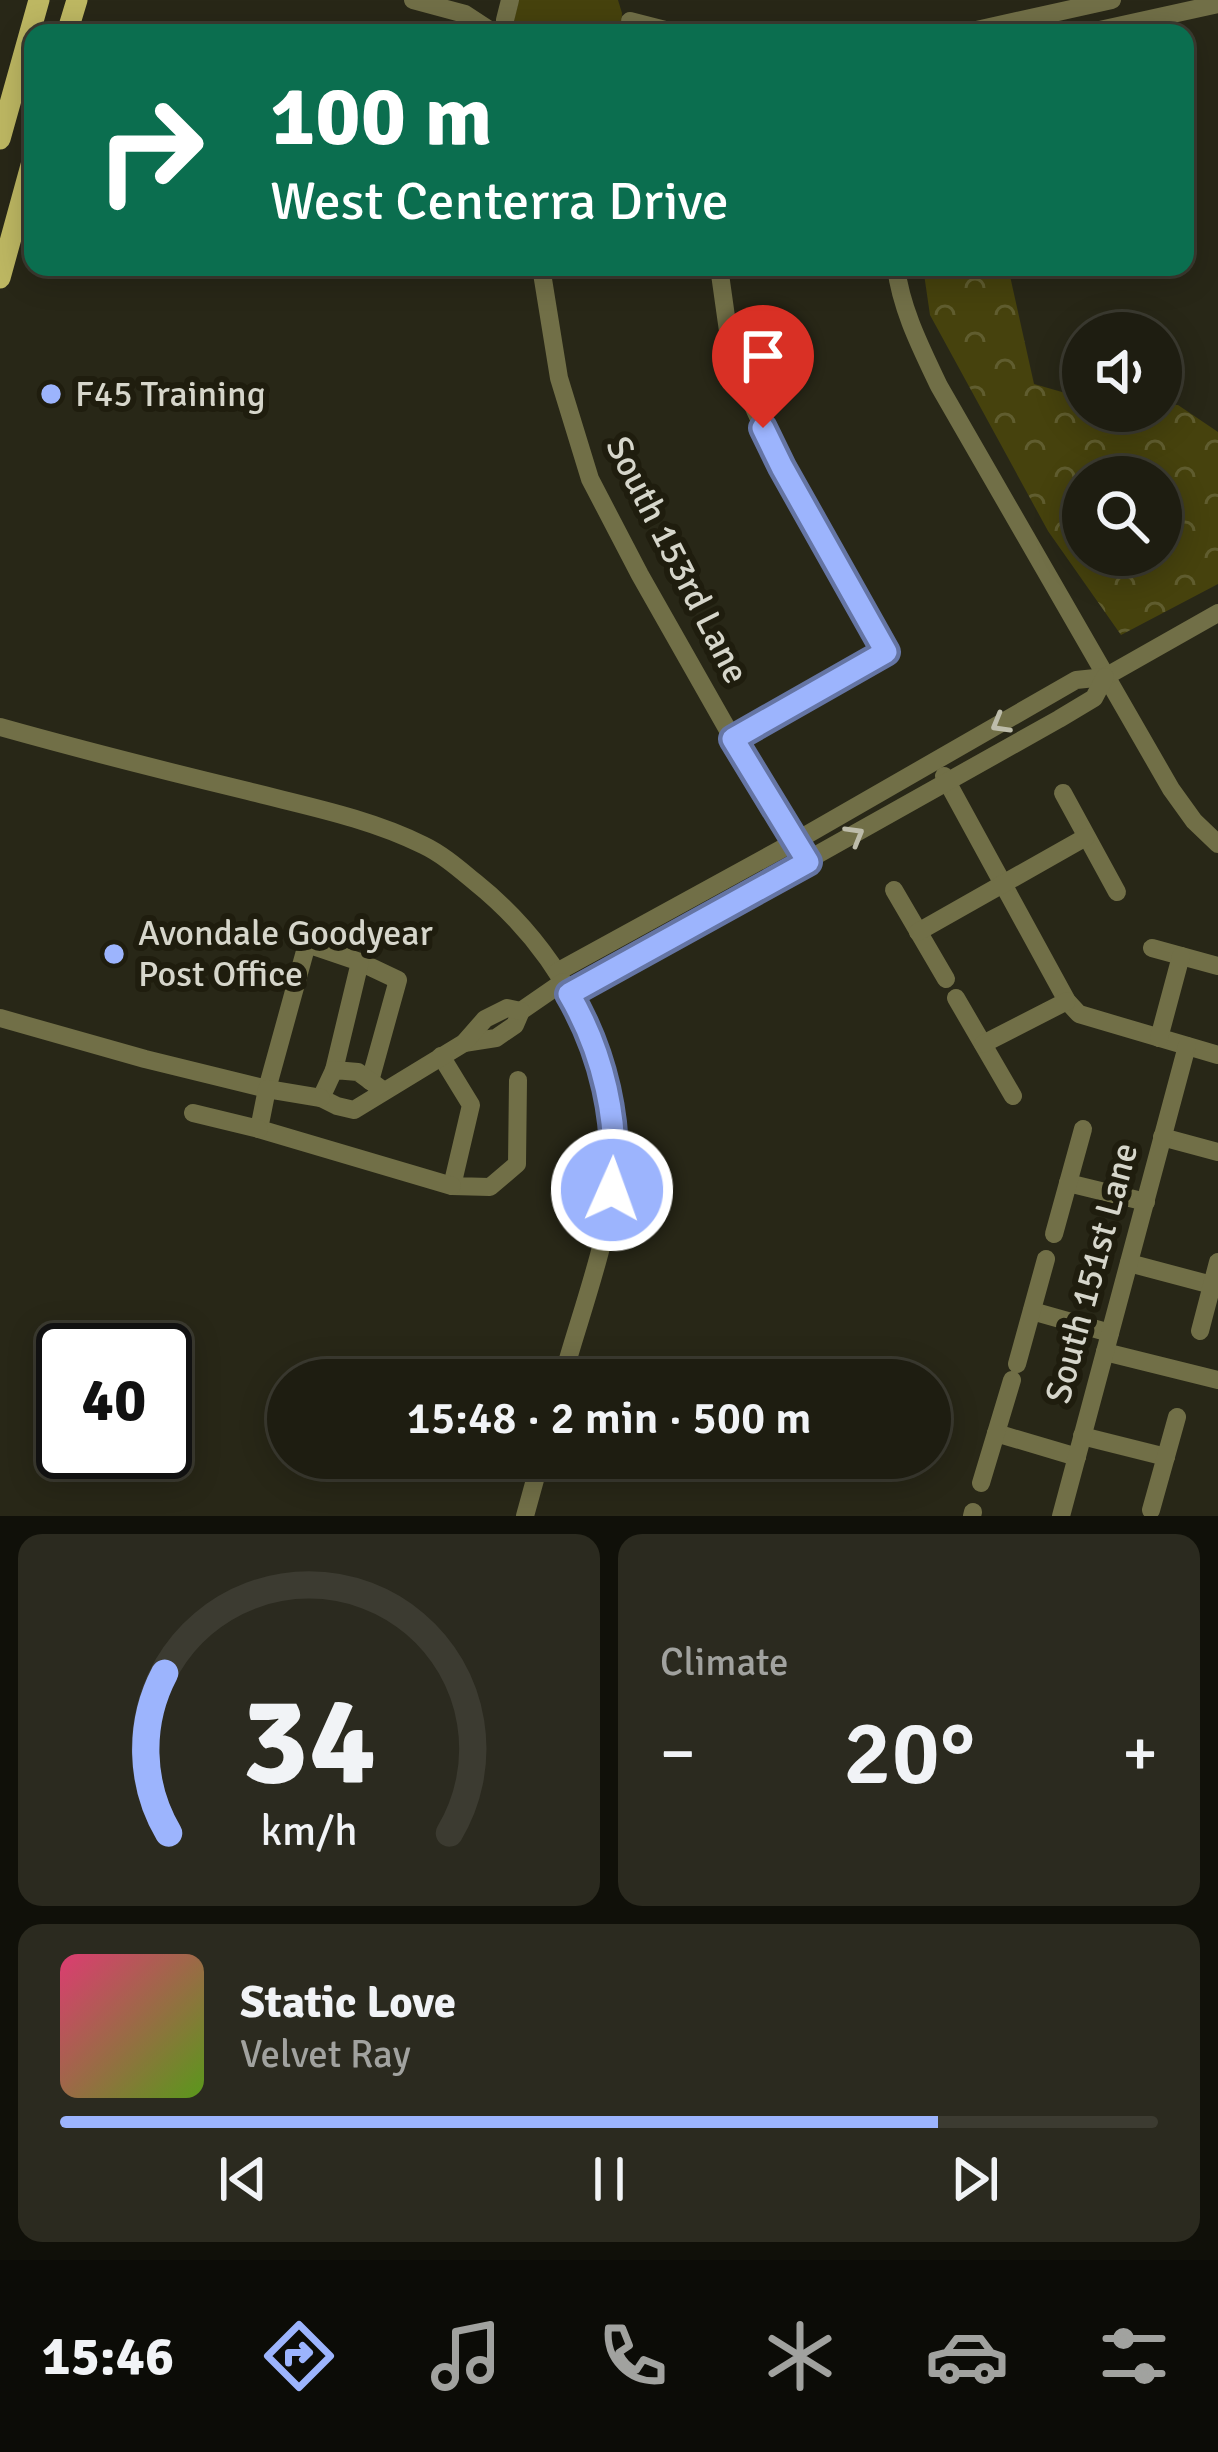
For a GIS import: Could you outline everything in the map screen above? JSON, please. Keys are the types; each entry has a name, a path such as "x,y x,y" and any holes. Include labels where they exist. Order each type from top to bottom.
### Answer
{"main road":[{"path":"0,139 24,53"},
{"path":"0,278 24,191"}],"street":[{"path":"413,0 465,14 480,24"},
{"path":"1003,24 1109,0"},
{"path":"1123,24 1218,4"},
{"name":"South 153rd Lane","path":"542,276 559,378 590,479 733,739 808,862"},
{"path":"720,276 729,338 745,388 782,467 886,652 733,739"},
{"path":"897,276 914,335 938,386 1171,789 1218,844"},
{"path":"0,1018 354,1110 377,1086 464,1043 496,1038 515,1025 521,1011 563,982 1076,680 1106,677 1218,614"},
{"path":"563,982 808,862 1094,698 1106,677"},
{"path":"0,727 391,831 426,846 501,902 522,924 563,982 592,1041 614,1129 615,1159 604,1230 568,1359"},
{"path":"936,761 1067,1001 1079,1014 1218,1055"},
{"path":"1063,794 1117,892"},
{"path":"918,932 1086,837"},
{"path":"893,890 946,979"},
{"path":"260,1129 308,944 398,980 377,1086"},
{"path":"1152,948 1218,966"},
{"path":"1159,1038 1181,956"},
{"path":"321,1098 334,1070 360,962"},
{"path":"956,998 1013,1096"},
{"path":"983,1044 1067,1001"},
{"path":"464,1043 484,1018 507,1008 521,1011"},
{"path":"484,1018 496,1038"},
{"name":"South 151st Lane","path":"1061,1516 1187,1046"},
{"path":"441,1056 471,1105 452,1186"},
{"path":"334,1070 358,1072 377,1086"},
{"path":"193,1113 452,1186 490,1187 517,1164 518,1080"},
{"path":"1054,1234 1082,1129"},
{"path":"1162,1137 1218,1152"},
{"path":"1068,1183 1146,1202"},
{"path":"981,1484 1046,1259"},
{"path":"1200,1331 1218,1262"},
{"path":"1129,1263 1212,1286"},
{"path":"1032,1311 1218,1380"},
{"path":"1151,1510 1177,1417"},
{"path":"996,1433 1077,1457"},
{"path":"1082,1436 1166,1457"},
{"path":"525,1516 535,1479"}],"green space":[{"path":"519,0 618,0 622,13 621,24 515,24"},
{"path":"924,276 1010,276 1034,384 1062,392 1062,432 1182,432 1182,408 1218,432 1218,584 1121,635 1080,576 1182,576 1182,456 1062,456 1062,551 930,315"}],"place":[{"name":"F45 Training","path":"51,394"},
{"name":"Avondale Goodyear Post Office","path":"114,954"}],"route":[{"path":"612,1190 614,1129 602,1069 569,994 808,862 733,739 886,652 763,428"}]}
